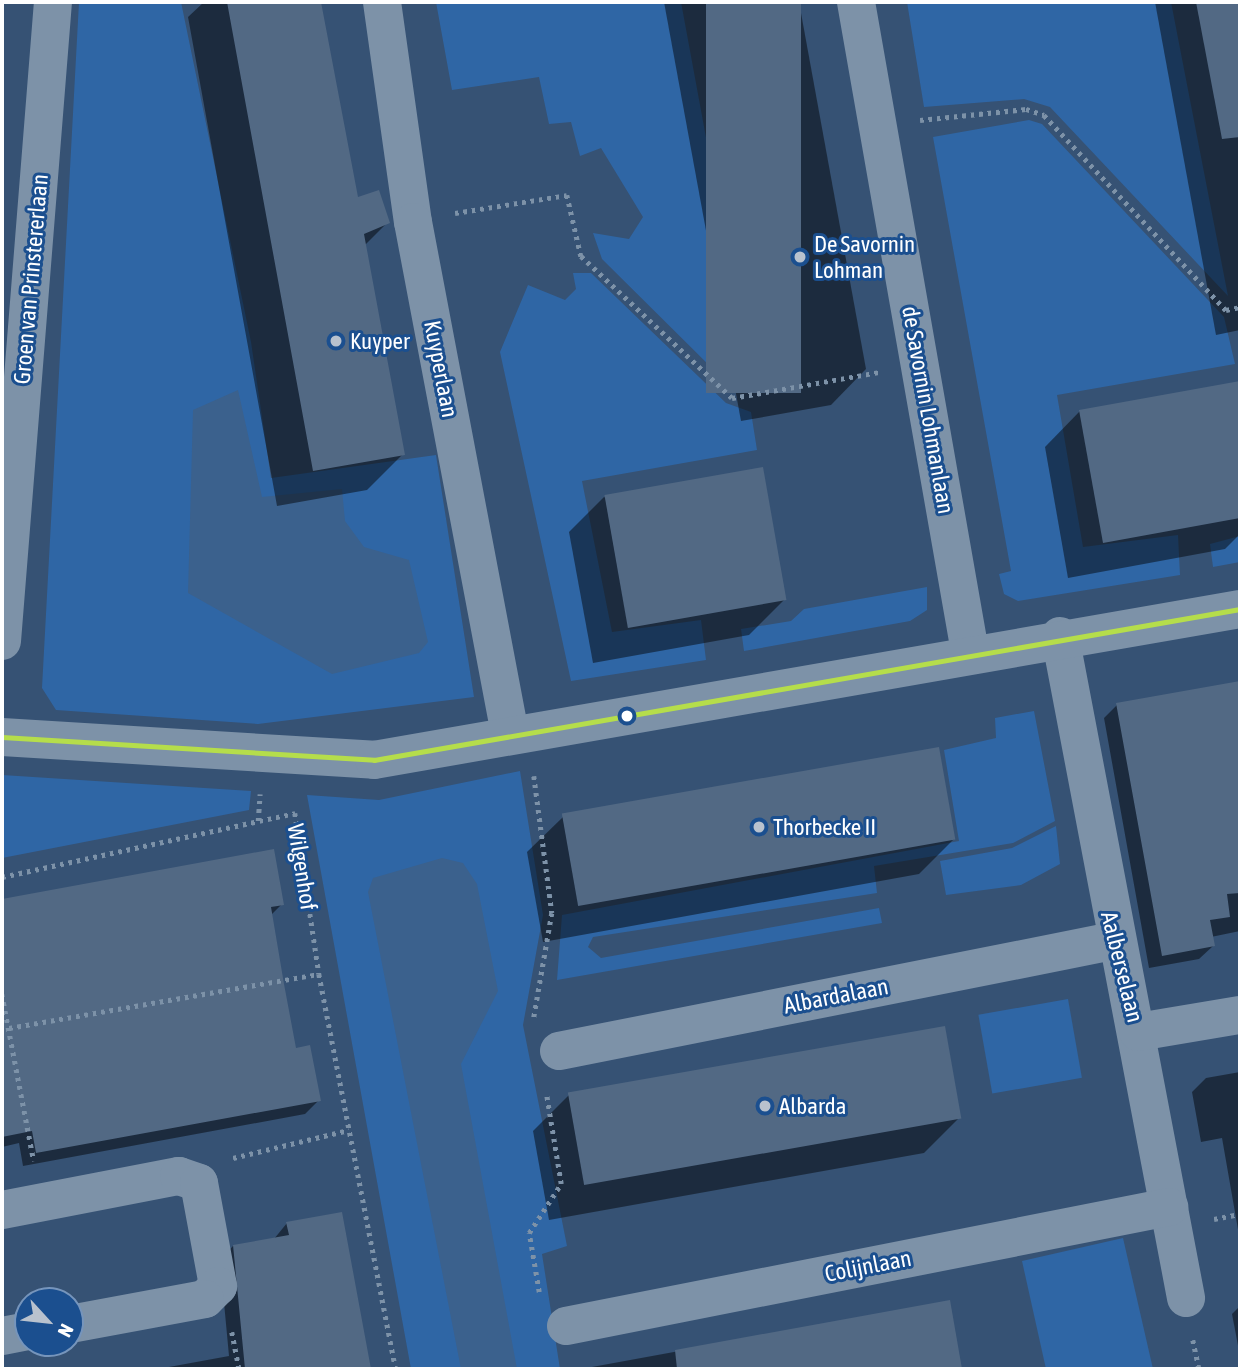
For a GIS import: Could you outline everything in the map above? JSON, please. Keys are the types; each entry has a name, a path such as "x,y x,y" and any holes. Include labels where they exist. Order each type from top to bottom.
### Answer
{"street":[{"name":"Groen van Prinstererlaan","path":"2,640 53,2"},
{"name":"Kuyperlaan","path":"382,2 413,222 519,733"},
{"name":"de Savornin Lohmanlaan","path":"856,2 970,652"},
{"path":"2,737 374,760 1060,636 1240,608"},
{"name":"Aalberselaan","path":"1060,636 1113,941 1138,1031 1186,1298"},
{"name":"Albardalaan","path":"550,1053 1113,941"},
{"path":"1138,1031 1240,1014"},
{"path":"2,1210 179,1176 200,1183 218,1286 205,1299 84,1321"},
{"name":"Colijnlaan","path":"554,1316 1169,1207"}],"path":[{"path":"877,124 1026,109 1044,115 1226,310 1240,307"},
{"path":"413,222 567,194 581,256 732,398 920,365"},
{"path":"519,733 552,913 534,1018 550,1053 561,1184 529,1233 554,1316"},
{"name":"Wilgenhof","path":"2,877 295,813 318,974 396,1369"},
{"path":"9,1028 318,974"},
{"path":"2,994 42,1204"},
{"path":"179,1176 349,1130"}],"shaded area":[{"path":"79,2 181,2 251,342 271,478 436,455 474,697 258,724 56,710 42,688"},
{"path":"436,2 681,2 750,376 761,378 762,388 727,383 602,259 593,233 629,239 643,217 601,148 580,156 571,122 549,124 539,77 452,90"},
{"path":"907,2 1171,2 1228,296 1050,107 1024,99 924,107"},
{"path":"1029,120 1042,124 1224,317 1235,364 1057,395 1083,547 1178,535 1180,575 1018,601 1004,594 999,574 1011,571 933,137"},
{"path":"573,273 591,273 726,403 751,412 757,450 582,481 612,632 701,620 706,660 571,681 500,352 528,285 565,300 576,289"},
{"path":"238,390 262,497 342,489 345,521 364,547 409,560 428,642 419,653 332,674 188,593 193,410"},
{"path":"1240,536 1240,562 1213,567 1210,544"},
{"path":"927,587 927,610 910,621 744,651 741,629 791,621 804,609"},
{"path":"1034,711 1055,821 1013,843 874,866 877,893 593,937 588,947 601,958 879,908 882,923 557,980 562,915 959,841 944,750 996,738 995,718"},
{"path":"520,771 543,915 523,1025 567,1246 542,1254 560,1369 411,1369 307,795 379,800"},
{"path":"2,775 251,791 249,810 2,858"},
{"path":"1056,826 1060,864 1021,885 946,895 940,861 1012,848"},
{"path":"442,858 463,863 477,884 498,991 461,1064 517,1369 461,1369 368,892 373,878"},
{"path":"1068,999 1082,1078 992,1094 978,1015"},
{"path":"1123,1238 1153,1369 1046,1369 1022,1261"}],"building":[{"name":"Kuyper","path":"227,2 321,2 358,197 379,190 390,223 364,234 405,455 313,471"},
{"name":"De Savornin Lohman","path":"706,2 801,2 801,393 706,393"},
{"path":"1196,2 1240,2 1240,137 1222,139"},
{"path":"1240,381 1240,518 1103,543 1079,410"},
{"path":"763,467 786,600 628,628 604,495"},
{"path":"1240,681 1240,893 1227,894 1230,917 1210,920 1215,946 1162,956 1116,703"},
{"name":"Thorbecke II","path":"939,747 955,840 578,906 562,814"},
{"path":"274,849 284,905 271,907 284,984 296,1048 310,1045 321,1101 36,1153 32,1131 2,1137 2,899"},
{"name":"Albarda","path":"945,1026 961,1119 584,1185 568,1093"},
{"path":"342,1212 371,1369 245,1369 233,1245 289,1235 286,1222"},
{"path":"950,1300 962,1369 677,1369 675,1350"}],"transit line":[{"path":"2,737 374,760 1240,609"}],"place":[{"name":"De Savornin Lohman","path":"800,257"},
{"name":"Kuyper","path":"336,341"},
{"name":"Thorbecke II","path":"759,827"},
{"name":"Albarda","path":"765,1106"}]}
